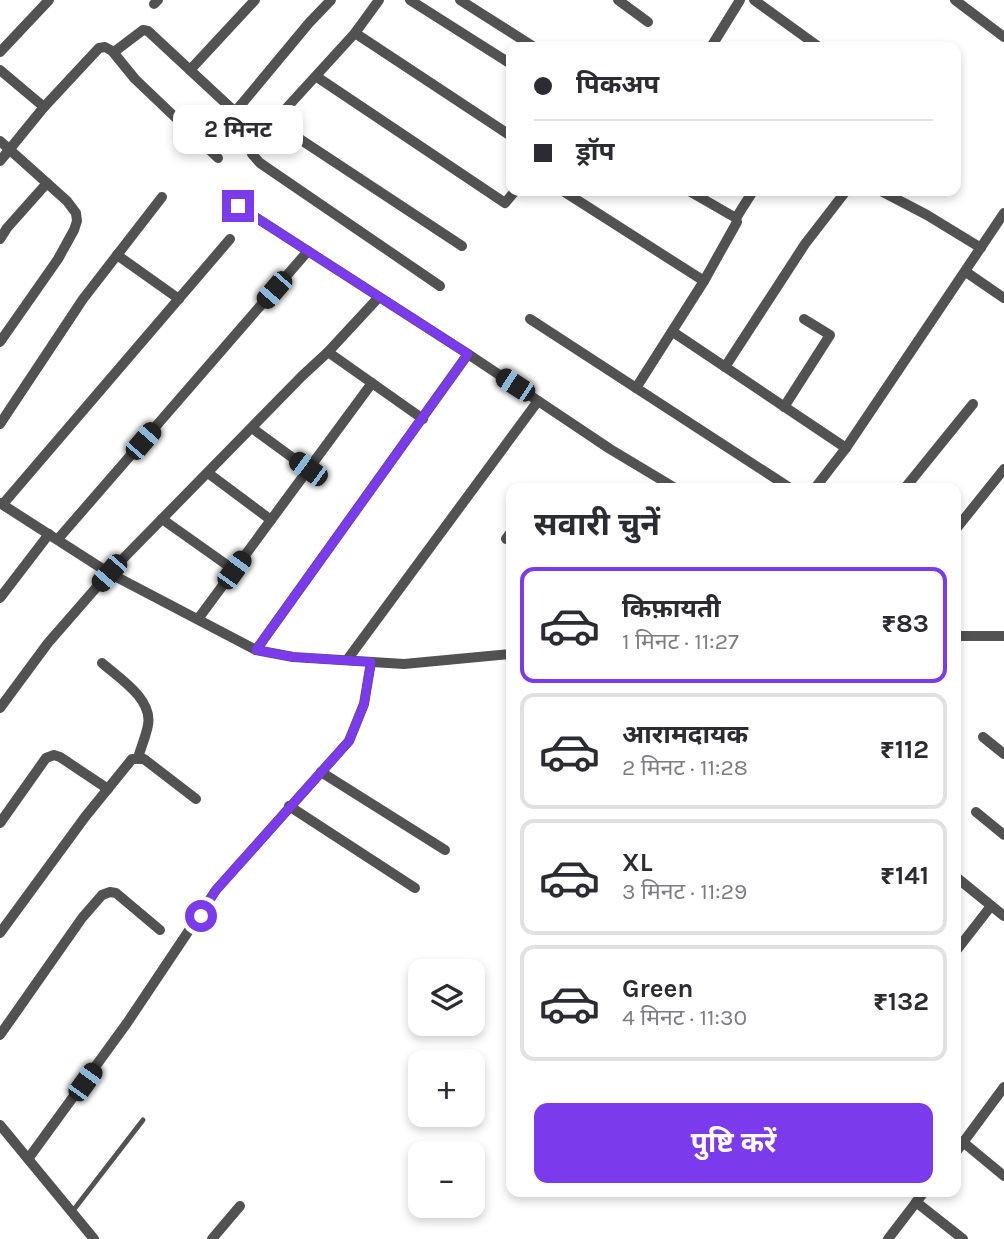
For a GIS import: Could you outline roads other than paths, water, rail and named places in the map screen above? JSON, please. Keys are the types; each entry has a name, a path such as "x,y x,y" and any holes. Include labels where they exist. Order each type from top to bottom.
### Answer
{"street":[{"path":"0,52 49,0"},
{"path":"190,70 255,0"},
{"path":"235,112 331,0"},
{"path":"379,0 317,77 281,114 278,121 253,144 252,153 260,163 440,286"},
{"path":"410,0 506,61"},
{"path":"460,0 526,42"},
{"path":"618,0 648,22"},
{"path":"714,42 740,0"},
{"path":"754,0 812,42"},
{"path":"768,11 776,0"},
{"path":"954,0 1004,37"},
{"path":"113,52 135,33 146,30 261,136"},
{"path":"355,33 506,133"},
{"path":"0,161 44,107 99,48 105,47 218,158"},
{"path":"0,70 44,107"},
{"path":"317,77 505,203 511,196"},
{"path":"278,121 280,126 462,246"},
{"path":"0,141 67,201 76,213 78,221 58,259 0,342"},
{"path":"0,239 47,183"},
{"path":"571,196 704,281"},
{"path":"698,196 736,218"},
{"path":"636,388 704,281 733,232 736,218 750,196"},
{"path":"725,367 805,244 842,196"},
{"path":"893,196 981,248"},
{"path":"0,424 83,299 162,197"},
{"path":"238,206 667,483"},
{"path":"819,483 846,449 1004,213"},
{"path":"230,239 1,504 109,573 256,650 293,657 404,664 506,654"},
{"path":"0,598 308,251"},
{"path":"117,255 179,299"},
{"path":"966,272 1004,298"},
{"path":"0,708 48,643 109,573 379,297"},
{"path":"530,319 782,483"},
{"path":"784,407 830,335 804,319"},
{"path":"673,332 846,449"},
{"path":"328,352 423,419"},
{"path":"256,650 468,354"},
{"path":"198,619 372,383"},
{"path":"346,660 538,401"},
{"path":"909,483 973,404"},
{"path":"252,428 308,469"},
{"path":"961,523 1004,469"},
{"path":"208,473 271,520"},
{"path":"162,519 234,570"},
{"path":"961,636 1004,636"},
{"path":"28,1159 127,1023 216,890 349,741 364,704 371,662"},
{"path":"102,663 143,701 148,711 149,723 138,758"},
{"path":"983,737 1004,754"},
{"path":"0,823 46,758 51,756 60,757 108,789"},
{"path":"0,933 132,759 144,759 196,799"},
{"path":"321,772 445,850"},
{"path":"289,806 415,888"},
{"path":"976,811 1004,835"},
{"path":"961,885 1004,916"},
{"path":"0,1035 82,918 102,895 116,893 160,930"},
{"path":"961,945 991,906"},
{"path":"961,1144 1004,1087"},
{"path":"0,1125 94,1239"},
{"path":"961,1148 1004,1176"},
{"path":"888,1239 920,1197"},
{"path":"916,1202 963,1239"},
{"path":"212,1239 240,1206"}],"lane":[{"path":"71,1212 143,1120"}]}
